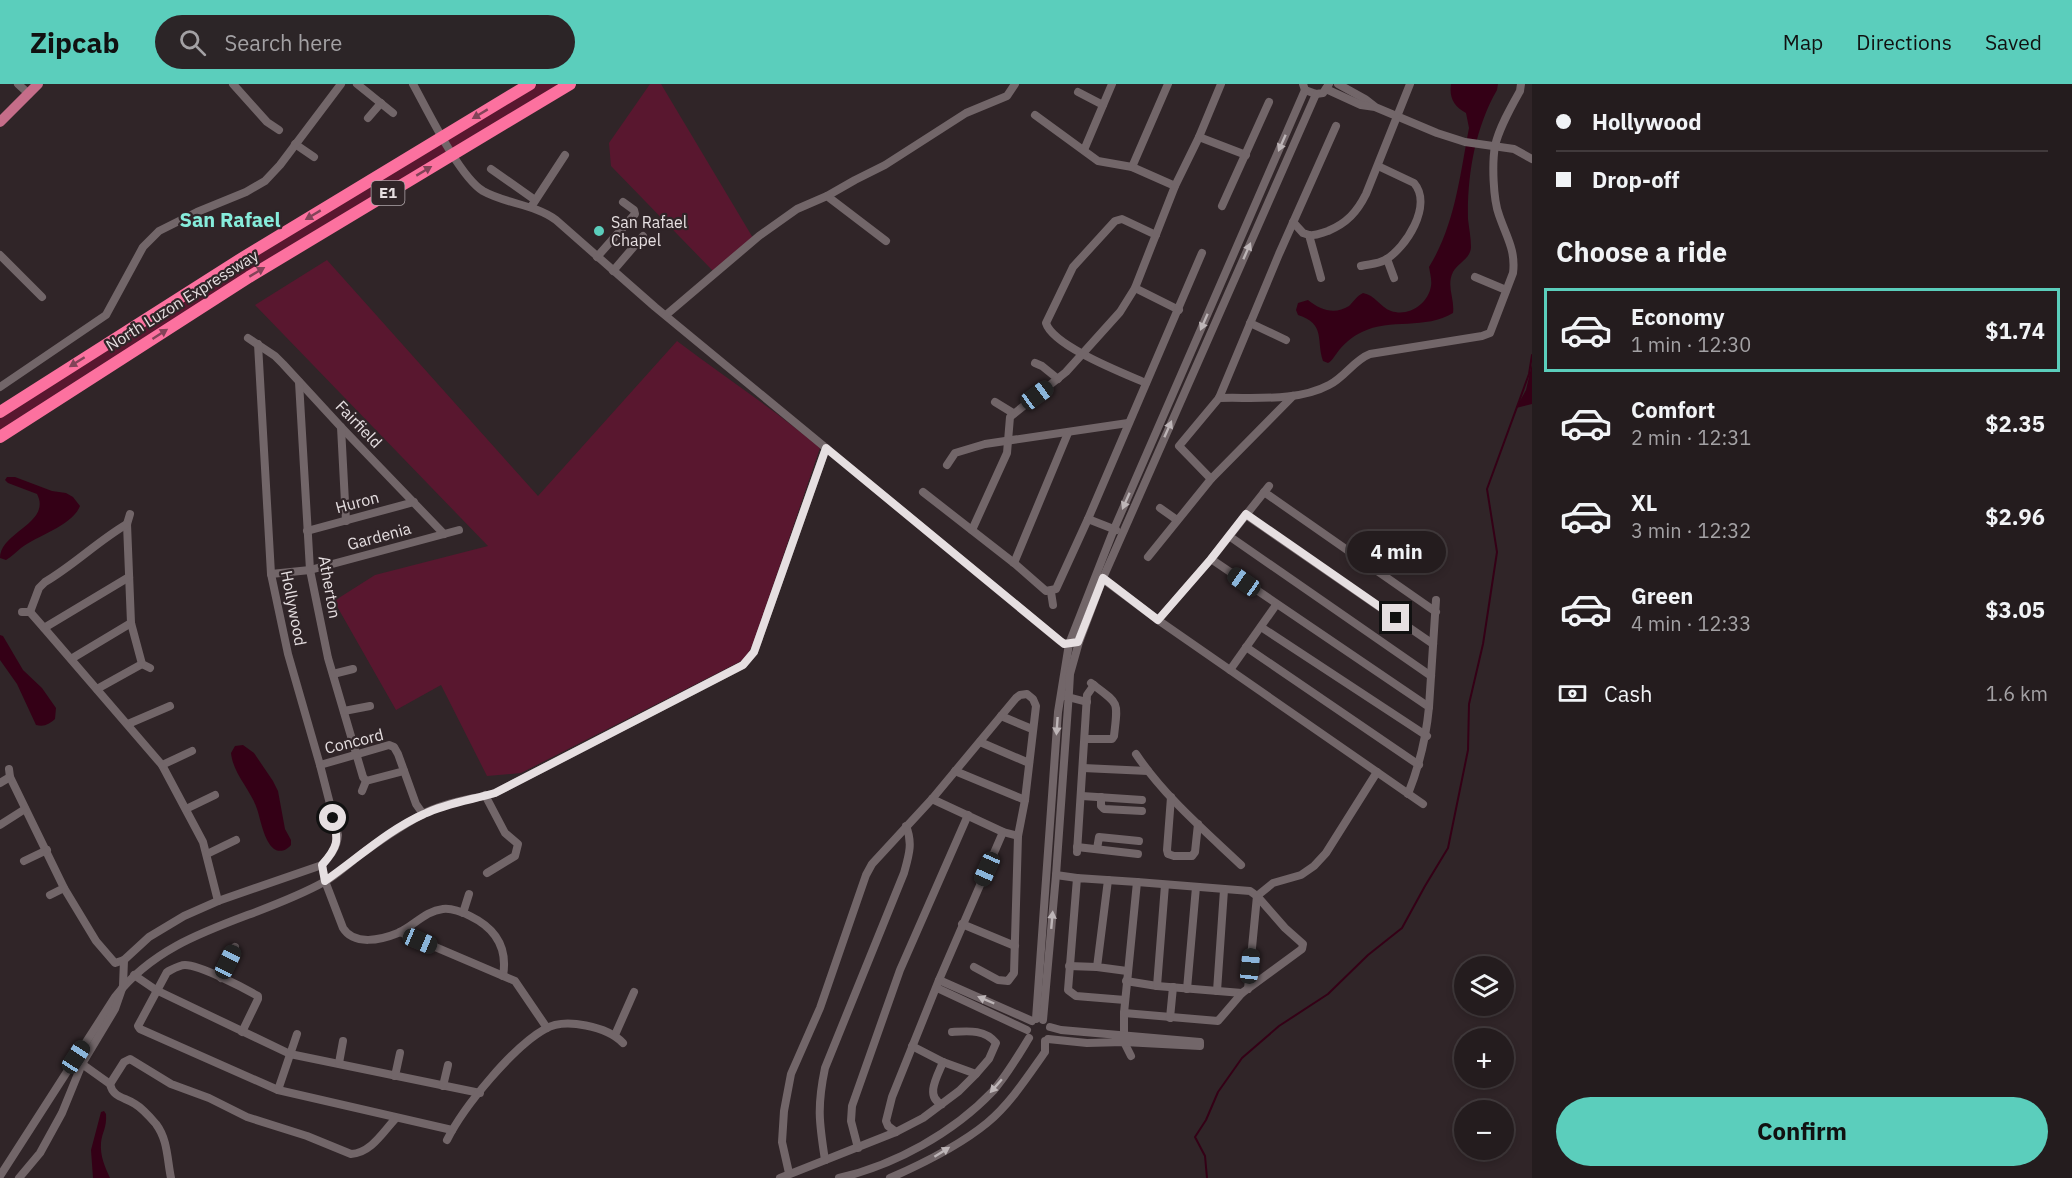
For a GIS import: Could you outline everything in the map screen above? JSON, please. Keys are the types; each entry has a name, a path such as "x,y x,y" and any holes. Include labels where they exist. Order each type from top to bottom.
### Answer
{"highway":[{"name":"North Luzon Expressway","path":"0,412 254,250 530,84"},
{"name":"North Luzon Expressway","path":"0,437 241,282 570,84"}],"main road":[{"path":"0,122 38,84"}],"street":[{"path":"18,84 29,94"},
{"path":"233,84 267,122 279,130"},
{"path":"0,387 106,315 143,247 159,231 246,192 265,181 338,87 327,84"},
{"path":"357,84 393,112"},
{"path":"413,84 463,171 483,191 533,204"},
{"path":"666,315 759,236 797,209 885,165 966,113 1007,96 1015,84"},
{"path":"1084,150 1112,84"},
{"path":"1132,167 1168,84"},
{"path":"972,530 1007,453 1008,422 1013,413 1058,379 1120,312 1136,288 1175,186 1221,84"},
{"path":"1338,84 1375,106 1437,133 1465,142 1514,149 1531,158"},
{"path":"1293,222 1303,233 1316,236 1350,218 1366,194 1410,84"},
{"path":"1219,398 1293,396 1326,387 1346,373 1362,357 1370,354 1490,333 1514,265 1510,241 1498,213 1494,171 1495,146 1521,84"},
{"path":"839,1178 904,1155 950,1126 993,1090 1010,1068 1037,1020 1056,875 1069,644 1304,87 1316,94"},
{"path":"1118,531 1316,94 1328,87 1361,105 1375,106"},
{"path":"1078,92 1103,105"},
{"path":"1222,206 1269,102"},
{"path":"368,118 381,103"},
{"path":"1035,115 1098,161 1132,167 1175,186"},
{"path":"1211,479 1179,446 1219,398 1336,126"},
{"path":"1199,137 1246,155"},
{"path":"295,144 314,157"},
{"path":"533,204 565,155"},
{"path":"1361,266 1387,259 1401,246 1417,220 1421,196 1419,187 1378,166"},
{"path":"491,169 556,220 613,271 1060,641 1069,644 1078,642"},
{"path":"827,196 886,241"},
{"path":"597,257 635,214 634,210 623,202"},
{"path":"1146,383 1082,354 1050,331 1046,323 1073,267 1115,221 1122,219 1156,234"},
{"path":"1309,235 1321,278"},
{"path":"613,271 643,236"},
{"path":"923,492 1046,591 1051,592 1056,589 1202,253"},
{"path":"0,255 42,297"},
{"path":"1387,259 1394,278"},
{"path":"1474,277 1506,290"},
{"path":"1136,288 1179,310"},
{"path":"1250,323 1286,340"},
{"name":"Fairfield","path":"248,338 276,356 444,534"},
{"name":"Hollywood","path":"258,344 271,574 288,654 338,836 335,848 322,865"},
{"path":"1035,363 1058,379"},
{"name":"Atherton","path":"299,382 310,570 333,674 366,781"},
{"path":"1148,557 1211,479 1293,396"},
{"path":"994,402 1013,413"},
{"path":"947,465 955,453 961,450 1128,423"},
{"path":"341,427 346,521"},
{"path":"1014,563 1068,433"},
{"path":"0,1176 123,986 134,975 183,941 298,895 325,881 423,814 450,803 495,793 743,665 754,652 826,448"},
{"path":"1158,620 1211,559 1266,489 1436,612"},
{"name":"Huron","path":"307,531 414,502"},
{"path":"1160,508 1177,520"},
{"path":"97,689 146,666 131,623 127,524 130,514"},
{"path":"1246,514 1433,644"},
{"path":"1088,519 1118,531"},
{"path":"127,524 45,582 39,588 26,612 44,628 162,765 197,828 207,854 218,901"},
{"name":"Gardenia","path":"271,574 310,570 459,530"},
{"path":"1229,536 1431,676"},
{"path":"1211,559 1429,707"},
{"path":"1099,576 1158,620 1424,804"},
{"path":"1037,1020 1058,712 1099,576"},
{"path":"44,628 129,577"},
{"path":"1051,592 1053,605"},
{"path":"1408,794 1427,736 1436,600"},
{"path":"1230,670 1276,605"},
{"path":"71,659 131,623"},
{"path":"1261,627 1427,736"},
{"path":"1246,647 1419,765"},
{"path":"333,674 353,669"},
{"path":"1086,739 1108,740 1114,736 1117,705 1092,683 1087,698 1077,849 1097,849 1138,855 1139,839 1101,836 1098,838 1097,849"},
{"path":"789,1173 782,1142 784,1111 791,1074 820,1008 866,875 872,864 932,799 1001,716 1020,695 1027,694 1035,702 1025,800 1018,836 1014,974 1008,981 998,980 974,967"},
{"path":"1065,694 1087,698"},
{"path":"128,724 170,706"},
{"path":"344,711 370,706"},
{"path":"1001,716 1032,729"},
{"path":"980,742 1029,763"},
{"name":"Concord","path":"320,765 389,745 394,747 416,804 423,814"},
{"path":"162,765 192,751"},
{"path":"1136,754 1171,796 1241,865"},
{"path":"1083,768 1148,771"},
{"path":"362,791 366,781 404,771"},
{"path":"955,771 1025,800"},
{"path":"1245,991 1257,896 1273,883 1301,875 1314,866 1326,853 1377,772"},
{"path":"0,783 9,773 64,888 96,941 115,963 124,960 149,937 172,921 218,901 322,865 325,881 343,928 353,939 369,939 400,932 419,919 444,909 463,913 482,922 496,935 503,953 503,976"},
{"path":"186,809 215,795"},
{"path":"485,795 505,833 517,842 518,846 515,856 487,873"},
{"path":"1082,796 1142,798 1142,812 1104,809 1101,806 1101,797"},
{"path":"1171,796 1168,854 1192,856 1195,852 1198,824"},
{"path":"932,799 1003,832 1018,836"},
{"path":"0,825 25,809"},
{"path":"858,1148 851,1121 852,1106 900,970 968,815"},
{"path":"825,1160 818,1119 825,1068 903,873 910,851 911,838 906,826"},
{"path":"896,1132 888,1126 886,1121 892,1097 962,924 1003,832"},
{"path":"207,854 236,840"},
{"path":"24,861 46,850"},
{"path":"1056,875 1250,891 1303,944 1302,949 1245,991 1218,1021 1124,1013"},
{"path":"1077,878 1067,987 1070,993 1076,996 1125,1000"},
{"path":"1097,967 1108,880"},
{"path":"1131,1056 1124,1038 1124,1013 1137,882"},
{"path":"1157,986 1165,885"},
{"path":"1187,989 1196,887"},
{"path":"50,895 64,888"},
{"path":"1217,991 1224,890"},
{"path":"463,913 469,894"},
{"path":"962,924 1015,946"},
{"path":"400,932 515,981 547,1028"},
{"path":"220,978 236,947"},
{"path":"19,1178 40,1153 62,1113 82,1064 115,1009 123,986 124,960"},
{"path":"242,1032 258,998 256,995 194,966 180,966 167,972 138,1026 140,1029 278,1090 452,1130"},
{"path":"1069,966 1127,971"},
{"path":"134,975 156,990 290,1054 480,1093"},
{"path":"1126,981 1187,989 1245,991"},
{"path":"938,984 1061,1030 1200,1044"},
{"path":"938,984 1028,1034 1038,1043 1046,1040 1087,1043 1124,1038"},
{"path":"1170,1018 1173,987"},
{"path":"615,1035 634,992"},
{"path":"447,1140 480,1093 513,1054 547,1028 576,1024 615,1035 623,1043"},
{"path":"890,1178 922,1164 987,1124 1046,1052 1046,1040 1051,1033 1050,1027"},
{"path":"780,1178 896,1132 923,1118 959,1091 989,1059 996,1043 978,1031 952,1032"},
{"path":"278,1090 297,1034"},
{"path":"339,1063 343,1041"},
{"path":"912,1046 943,1062 976,1074"},
{"path":"395,1076 400,1053"},
{"path":"171,1178 167,1149 155,1122 135,1104 111,1090 110,1084 124,1062 130,1059 171,1084 209,1098 247,1117 307,1136 351,1154 358,1154 367,1149 396,1118"},
{"path":"942,1104 936,1102 933,1088 943,1062"},
{"path":"82,1064 110,1084"},
{"path":"443,1086 448,1065"},
{"path":"914,1178 915,1167 922,1164"}],"shaded area":[{"path":"538,84 564,84 0,431 0,416 453,132"},
{"path":"650,84 661,84 753,238 713,271 611,166 609,143"},
{"path":"1451,84 1498,84 1483,120 1474,153 1468,203 1471,247 1467,257 1455,269 1451,277 1453,313 1431,321 1373,328 1348,341 1330,362 1323,361 1316,328 1313,323 1298,315 1296,310 1298,303 1308,300 1323,309 1333,311 1349,306 1363,293 1371,296 1391,311 1404,312 1417,308 1429,292 1431,281 1429,267 1451,217 1469,128 1466,113 1455,104 1452,97"},
{"path":"327,260 538,496 677,341 820,448 753,644 745,659 521,773 487,776 441,685 396,710 334,601 375,575 488,546 255,305"},
{"path":"1532,364 1532,404 1516,408 1526,390"},
{"path":"7,477 15,477 52,491 66,493 73,497 80,506 76,513 62,525 28,543 6,560 0,558 2,549 38,513 40,504 37,494 8,483 5,480"},
{"path":"0,635 3,636 23,670 42,688 56,708 55,719 49,724 36,725 17,684 0,660"},
{"path":"243,745 254,753 278,791 285,829 291,840 291,845 285,850 274,849 268,841 254,802 232,761 231,753 235,746"},
{"path":"104,1111 106,1119 101,1152 110,1178 93,1178 91,1150 101,1112"}],"waterway":[{"path":"1207,1178 1205,1156 1195,1137 1206,1120 1218,1092 1242,1058 1279,1026 1328,994 1368,955 1402,928 1448,848 1468,750 1469,704 1483,644 1497,552 1487,489 1529,374 1532,355"}],"place":[{"name":"San Rafael Chapel","path":"599,231"}],"district":[{"name":"San Rafael","path":"230,220"}],"route":[{"path":"333,818 338,836 337,844 322,865 325,881 423,814 450,803 495,793 743,665 754,652 826,448 1064,644 1078,642 1103,578 1158,620 1211,559 1246,514 1396,618"}]}
